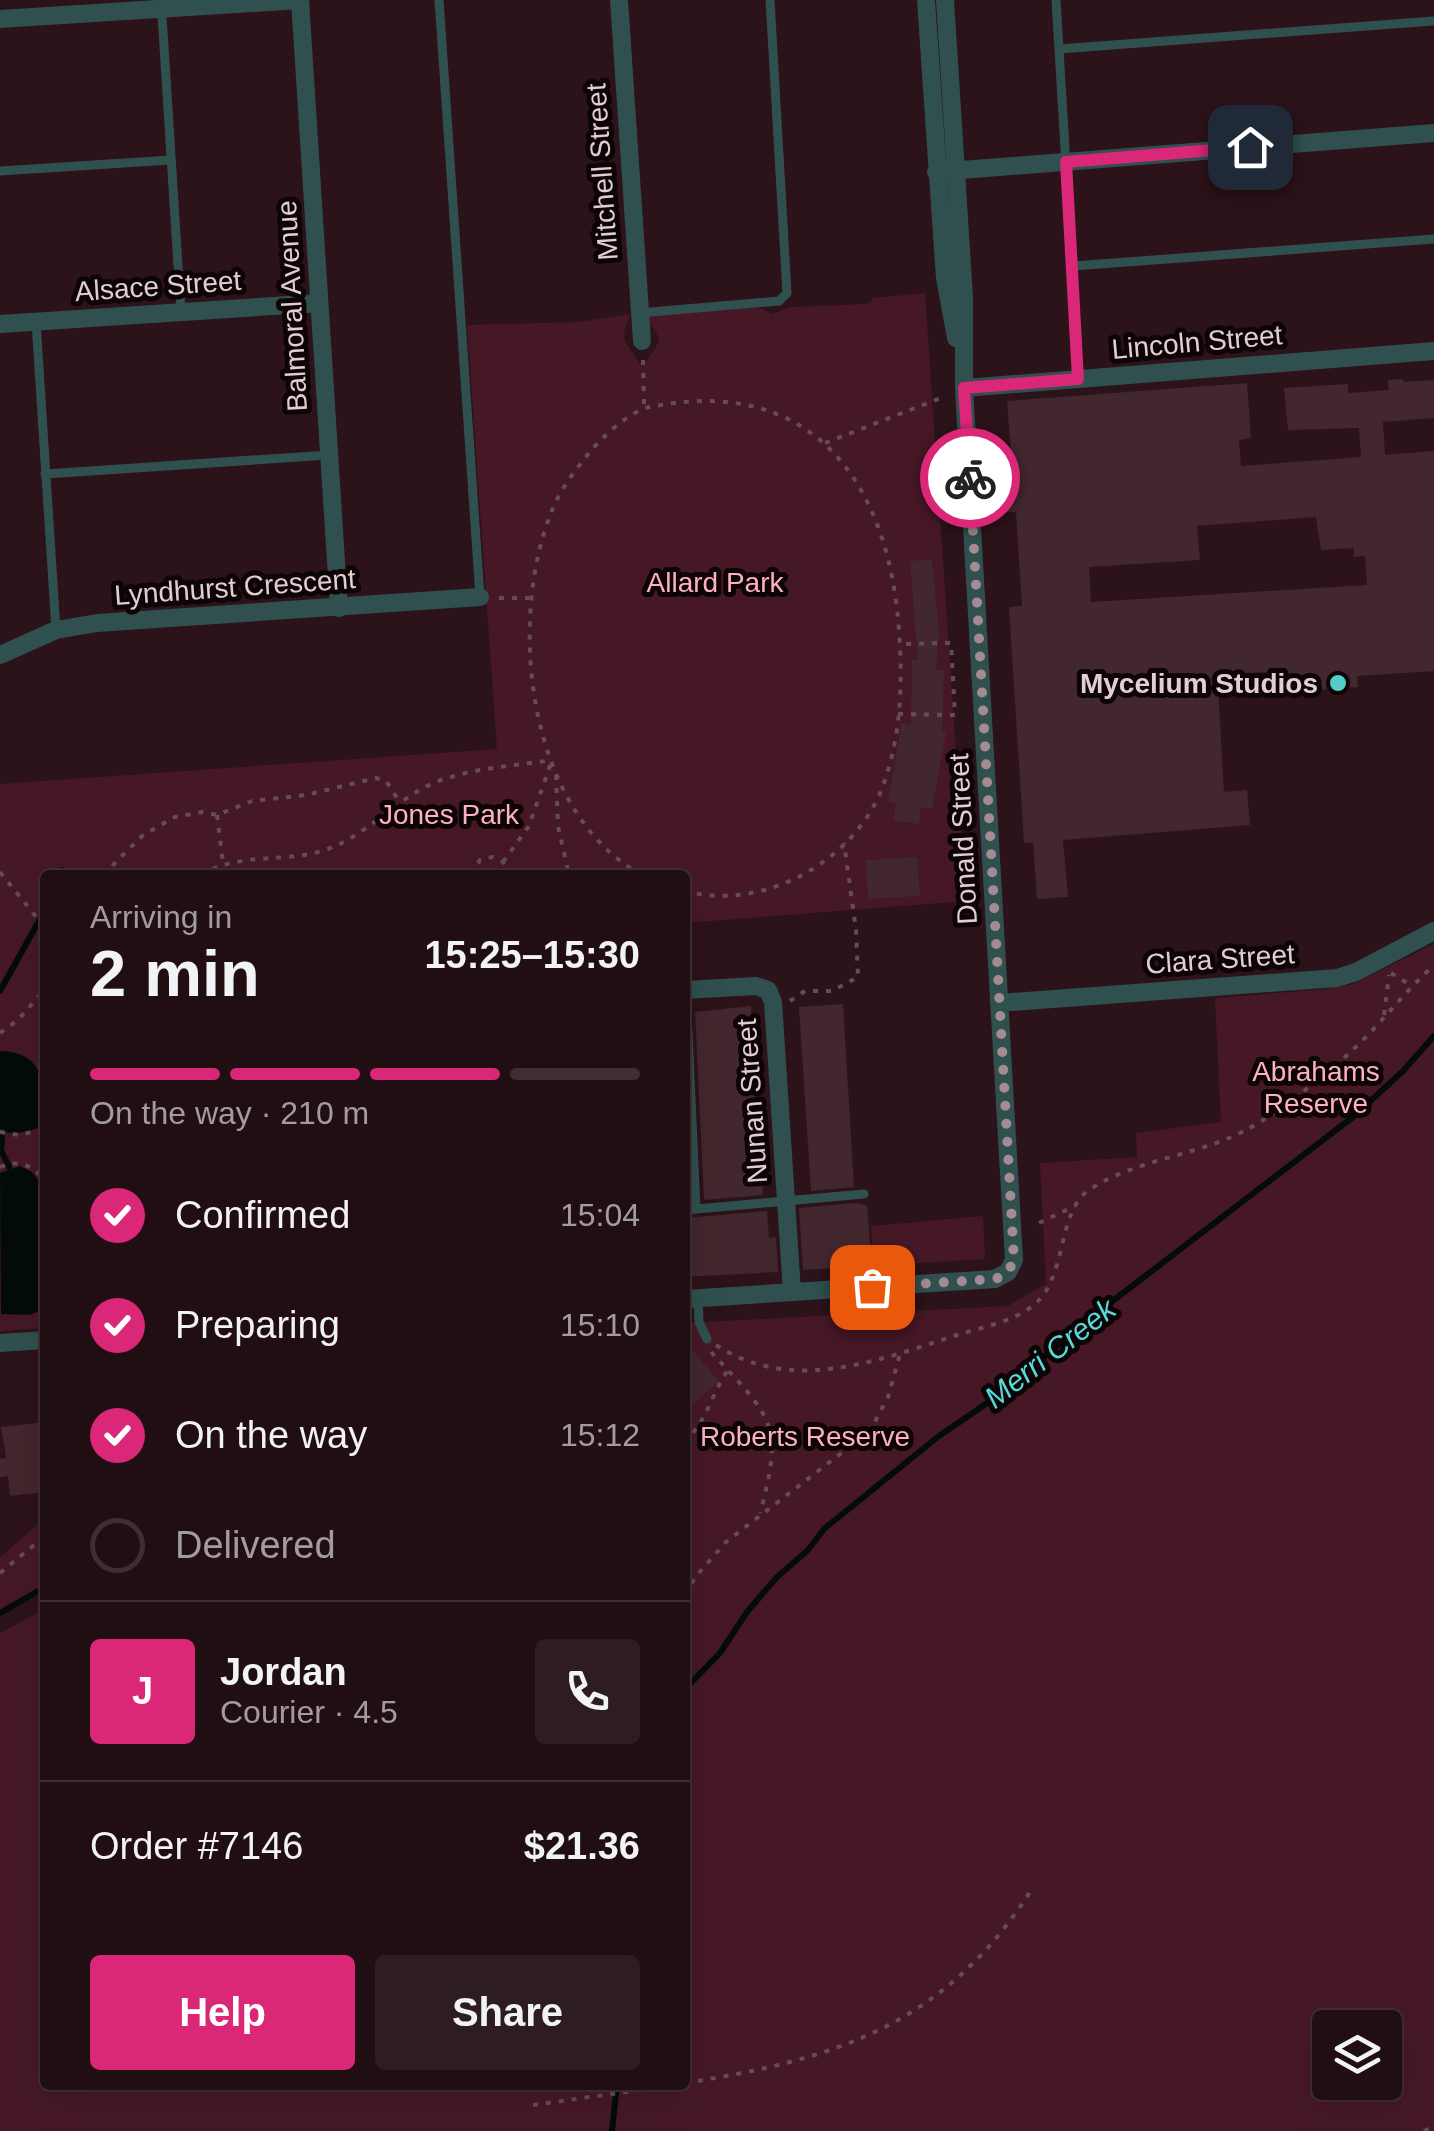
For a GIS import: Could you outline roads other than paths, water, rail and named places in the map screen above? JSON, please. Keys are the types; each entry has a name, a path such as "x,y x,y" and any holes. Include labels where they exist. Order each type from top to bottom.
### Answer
{"street":[{"path":"0,19 161,4 300,0"},
{"name":"Balmoral Avenue","path":"300,0 339,608"},
{"name":"Mitchell Street","path":"619,0 642,340"},
{"name":"Donald Street","path":"926,0 945,278 964,388"},
{"name":"Donald Street","path":"792,1292 996,1279 1008,1272 1015,1251 964,388 964,297 944,0"},
{"path":"936,172 1434,133"},
{"name":"Alsace Street","path":"0,324 320,303"},
{"name":"Lincoln Street","path":"964,388 1434,351"},
{"name":"Lyndhurst Crescent","path":"0,656 56,630 140,620 480,597"},
{"name":"Clara Street","path":"999,1003 1336,978 1356,972 1434,931"},
{"name":"Nunan Street","path":"690,990 756,986 768,990 774,1014 792,1292"},
{"path":"692,1298 792,1292"},
{"path":"0,1343 40,1340"}],"lane":[{"path":"439,0 480,597"},
{"path":"640,314 778,301 787,293 770,0"},
{"path":"1056,0 1078,379"},
{"path":"161,4 181,312"},
{"path":"1059,49 1434,21"},
{"path":"0,171 171,160"},
{"path":"1072,266 1434,239"},
{"path":"36,322 56,630"},
{"path":"45,474 328,455"},
{"path":"690,1173 691,1210 864,1194"},
{"path":"692,1298 706,1338"}],"waterway":[{"path":"0,991 40,919"},
{"name":"Merri Creek","path":"690,1684 720,1653 777,1577 807,1551 825,1528 1353,1117 1434,1036"},
{"path":"2,1136 1,1150 9,1167"},
{"name":"Merri Creek","path":"0,1613 40,1590"},
{"path":"612,2131 616,2090"}],"place":[{"name":"Mycelium Studios","path":"1338,683"}],"park label":[{"name":"Allard Park","path":"715,582"},
{"name":"Jones Park","path":"449,814"},
{"name":"Abrahams Reserve","path":"1316,1087"},
{"name":"Roberts Reserve","path":"805,1436"}]}
